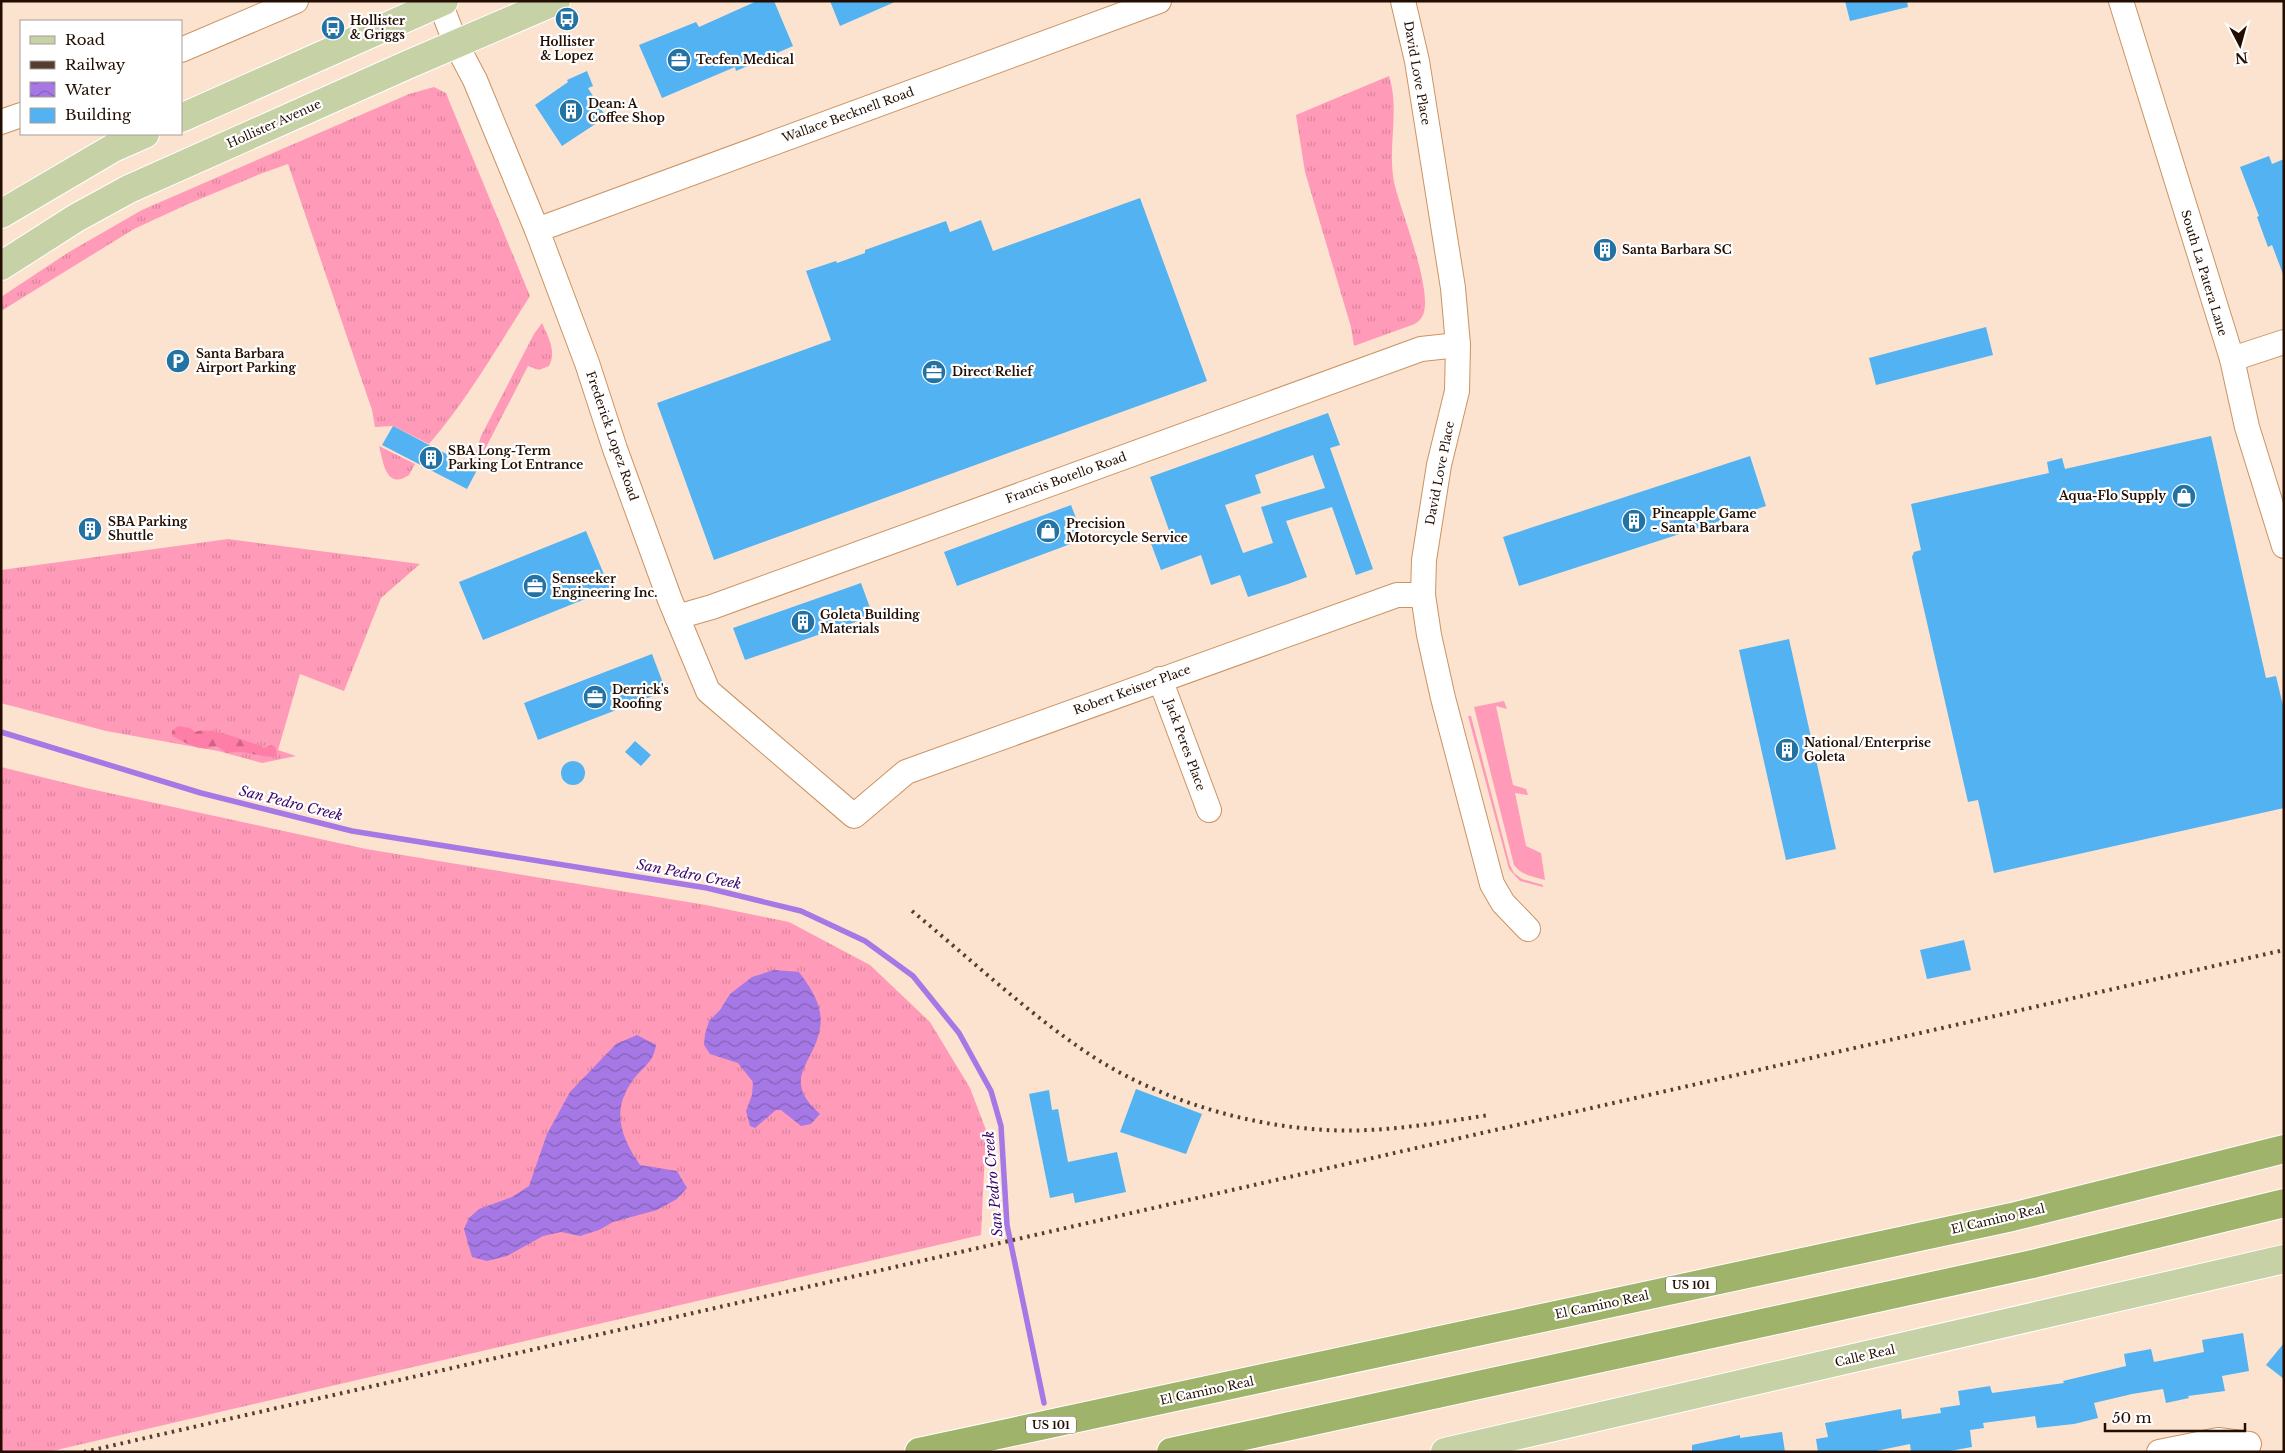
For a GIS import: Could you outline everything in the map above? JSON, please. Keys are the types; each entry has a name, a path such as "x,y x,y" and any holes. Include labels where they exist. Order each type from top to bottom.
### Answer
{"highway":[{"name":"El Camino Real","path":"919,1452 2012,1216 2284,1149"},
{"path":"1171,1452 2033,1264 2284,1203"}],"main road":[{"name":"Hollister Avenue","path":"1,266 76,218 129,189 556,1"},
{"path":"182,118 442,2"},
{"path":"1,214 113,148 143,135"},
{"name":"Calle Real","path":"1445,1452 2284,1259"}],"street":[{"name":"Wallace Becknell Road","path":"537,230 1159,1"},
{"name":"David Love Place","path":"1403,1 1417,61 1453,288 1458,345 1457,391 1439,465 1424,560 1423,595 1429,635 1441,689 1492,884 1503,904 1528,929"},
{"name":"South La Patera Lane","path":"2121,1 2232,359 2247,427 2284,546"},
{"name":"Frederick Lopez Road","path":"442,2 456,44 479,88 537,230 587,364 615,449 676,617 708,690 854,816"},
{"path":"182,50 287,5"},
{"path":"1,122 20,115"},
{"path":"2232,359 2284,342"},
{"name":"Francis Botello Road","path":"676,617 706,609 1421,350 1458,345"},
{"name":"Robert Keister Place","path":"854,816 906,772 1397,595 1423,595"},
{"name":"Jack Peres Place","path":"1160,679 1209,810"},
{"path":"2159,1452 2218,1440 2249,1444"}],"green space":[{"path":"1389,76 1394,104 1393,176 1421,272 1425,304 1423,315 1415,323 1354,346 1351,327 1305,172 1296,115"},
{"path":"434,87 446,93 530,296 470,391 429,444 393,426 375,427 372,410 288,164 188,204 134,229 1,311 1,297 69,252 142,210 409,94"},
{"path":"542,323 552,349 549,366 539,370 528,366 481,457 474,458 481,436 534,334"},
{"path":"379,446 415,464 409,475 401,479 390,477 384,466"},
{"path":"228,539 420,564 381,598 344,691 300,674 278,750 296,756 262,763 218,751 106,731 1,703 1,570"},
{"path":"1504,701 1507,709 1496,706 1513,785 1526,789 1528,795 1515,793 1526,846 1541,853 1545,880 1524,874 1514,865 1474,707"},
{"path":"1468,716 1471,716 1510,865 1514,873 1522,879 1543,885 1543,887 1520,881 1509,869"},
{"path":"178,726 190,728 195,732 219,732 262,746 263,748 272,745 276,748 277,757 240,752 227,753 216,746 199,748 172,736 172,731"},
{"path":"1,767 86,788 366,849 706,905 789,922 870,965 930,1022 970,1088 986,1130 981,1235 48,1452 1,1452"}],"water":[{"path":"774,970 799,972 816,998 821,1020 820,1028 817,1041 803,1071 801,1081 802,1091 820,1114 811,1124 801,1126 781,1110 776,1110 755,1128 750,1126 746,1111 752,1095 753,1082 738,1063 710,1054 704,1045 705,1034 709,1021 720,1010 730,994 752,977"},
{"path":"637,1035 656,1045 652,1057 631,1083 621,1104 620,1115 624,1135 640,1165 677,1171 687,1188 677,1199 657,1210 613,1222 599,1230 580,1236 561,1232 543,1236 507,1256 487,1261 472,1257 464,1229 469,1218 479,1209 512,1197 529,1186 547,1134 570,1092 616,1044"}],"building":[{"path":"757,1 774,1 793,46 736,71 735,67 662,98 639,45 696,22 699,27"},
{"path":"830,1 897,1 840,26"},
{"path":"1845,1 1907,1 1908,7 1850,21"},
{"name":"Dean: A Coffee Shop","path":"587,71 593,86 588,88 606,117 562,146 535,105 568,82 567,80"},
{"path":"2269,156 2272,164 2284,159 2283,274 2272,245 2268,247 2257,217 2259,216 2240,167"},
{"path":"1140,198 1207,381 714,560 657,403 831,340 806,271 865,253 865,250 946,221 950,232 981,220 993,251"},
{"path":"1986,327 1993,355 1876,385 1869,358"},
{"path":"1328,413 1340,445 1330,448 1373,569 1356,575 1332,507 1286,521 1307,577 1288,584 1248,597 1240,575 1211,585 1201,555 1161,570 1150,541 1170,533 1150,477","holes":["1313,455 1325,488 1261,507 1273,543 1243,553 1225,505 1261,493 1255,475"]},
{"name":"SBA Long-Term Parking Lot Entrance","path":"393,426 477,470 467,489 382,445"},
{"path":"2211,436 2266,678 2276,676 2284,710 2284,808 1994,873 1978,800 1968,802 1912,557 1914,552 1921,550 1911,504 2049,473 2047,462 2062,458 2065,469"},
{"name":"Pineapple Game - Santa Barbara","path":"1750,456 1766,506 1519,586 1503,537"},
{"path":"1071,505 1084,539 957,586 944,552"},
{"path":"586,531 610,589 483,640 459,582"},
{"name":"Goleta Building Materials","path":"861,583 873,616 745,660 733,628"},
{"name":"National/Enterprise Goleta","path":"1789,639 1836,849 1786,860 1739,650"},
{"path":"652,654 666,691 538,740 524,703"},
{"path":"635,741 651,755 641,766 625,752"},
{"path":"573,761 582,764 585,773 582,782 573,785 564,782 561,773 564,764"},
{"path":"1964,940 1971,970 1927,979 1920,950"},
{"path":"1136,1089 1202,1114 1186,1154 1120,1132"},
{"path":"1049,1090 1052,1110 1058,1109 1068,1162 1117,1152 1126,1192 1075,1203 1073,1193 1050,1198 1029,1094"},
{"path":"2243,1333 2249,1371 2222,1376 2225,1391 2188,1396 2189,1398 2166,1403 2163,1389 2132,1394 2094,1403 2098,1418 2074,1424 2037,1428 2035,1416 1983,1423 1984,1428 1970,1430 1972,1447 1944,1452 1911,1452 1910,1444 1871,1452 1818,1452 1816,1439 1828,1437 1825,1423 1901,1409 1902,1419 1941,1413 1940,1408 1960,1405 1958,1391 1990,1386 1992,1393 2064,1383 2063,1381 2126,1366 2124,1354 2151,1349 2154,1362 2204,1352 2202,1340"},
{"path":"2284,1343 2284,1379 2266,1365"},
{"path":"1782,1432 1785,1452 1692,1452 1692,1445 1740,1435 1740,1438"}],"waterway":[{"name":"San Pedro Creek","path":"1,732 201,793 352,831 707,888 801,911 865,941 913,976 959,1033 991,1091 1001,1126 1007,1225 1044,1403"}],"railway":[{"path":"912,911 1024,1006 1095,1058 1157,1091 1192,1104 1263,1122 1299,1128 1334,1130 1400,1128 1489,1115"},
{"path":"84,1452 2284,950"}],"place":[{"name":"Hollister & Lopez","path":"567,19"},
{"name":"Hollister & Griggs","path":"333,28"},
{"name":"Tecfen Medical","path":"679,60"},
{"name":"Dean: A Coffee Shop","path":"571,111"},
{"name":"Santa Barbara SC","path":"1605,250"},
{"name":"Santa Barbara Airport Parking","path":"178,361"},
{"name":"Direct Relief","path":"934,372"},
{"name":"SBA Long-Term Parking Lot Entrance","path":"431,458"},
{"name":"Aqua-Flo Supply","path":"2184,496"},
{"name":"Pineapple Game - Santa Barbara","path":"1634,521"},
{"name":"SBA Parking Shuttle","path":"90,529"},
{"name":"Precision Motorcycle Service","path":"1048,531"},
{"name":"Senseeker Engineering Inc.","path":"535,586"},
{"name":"Goleta Building Materials","path":"803,622"},
{"name":"Derrick's Roofing","path":"595,697"},
{"name":"National/Enterprise Goleta","path":"1787,750"}]}
